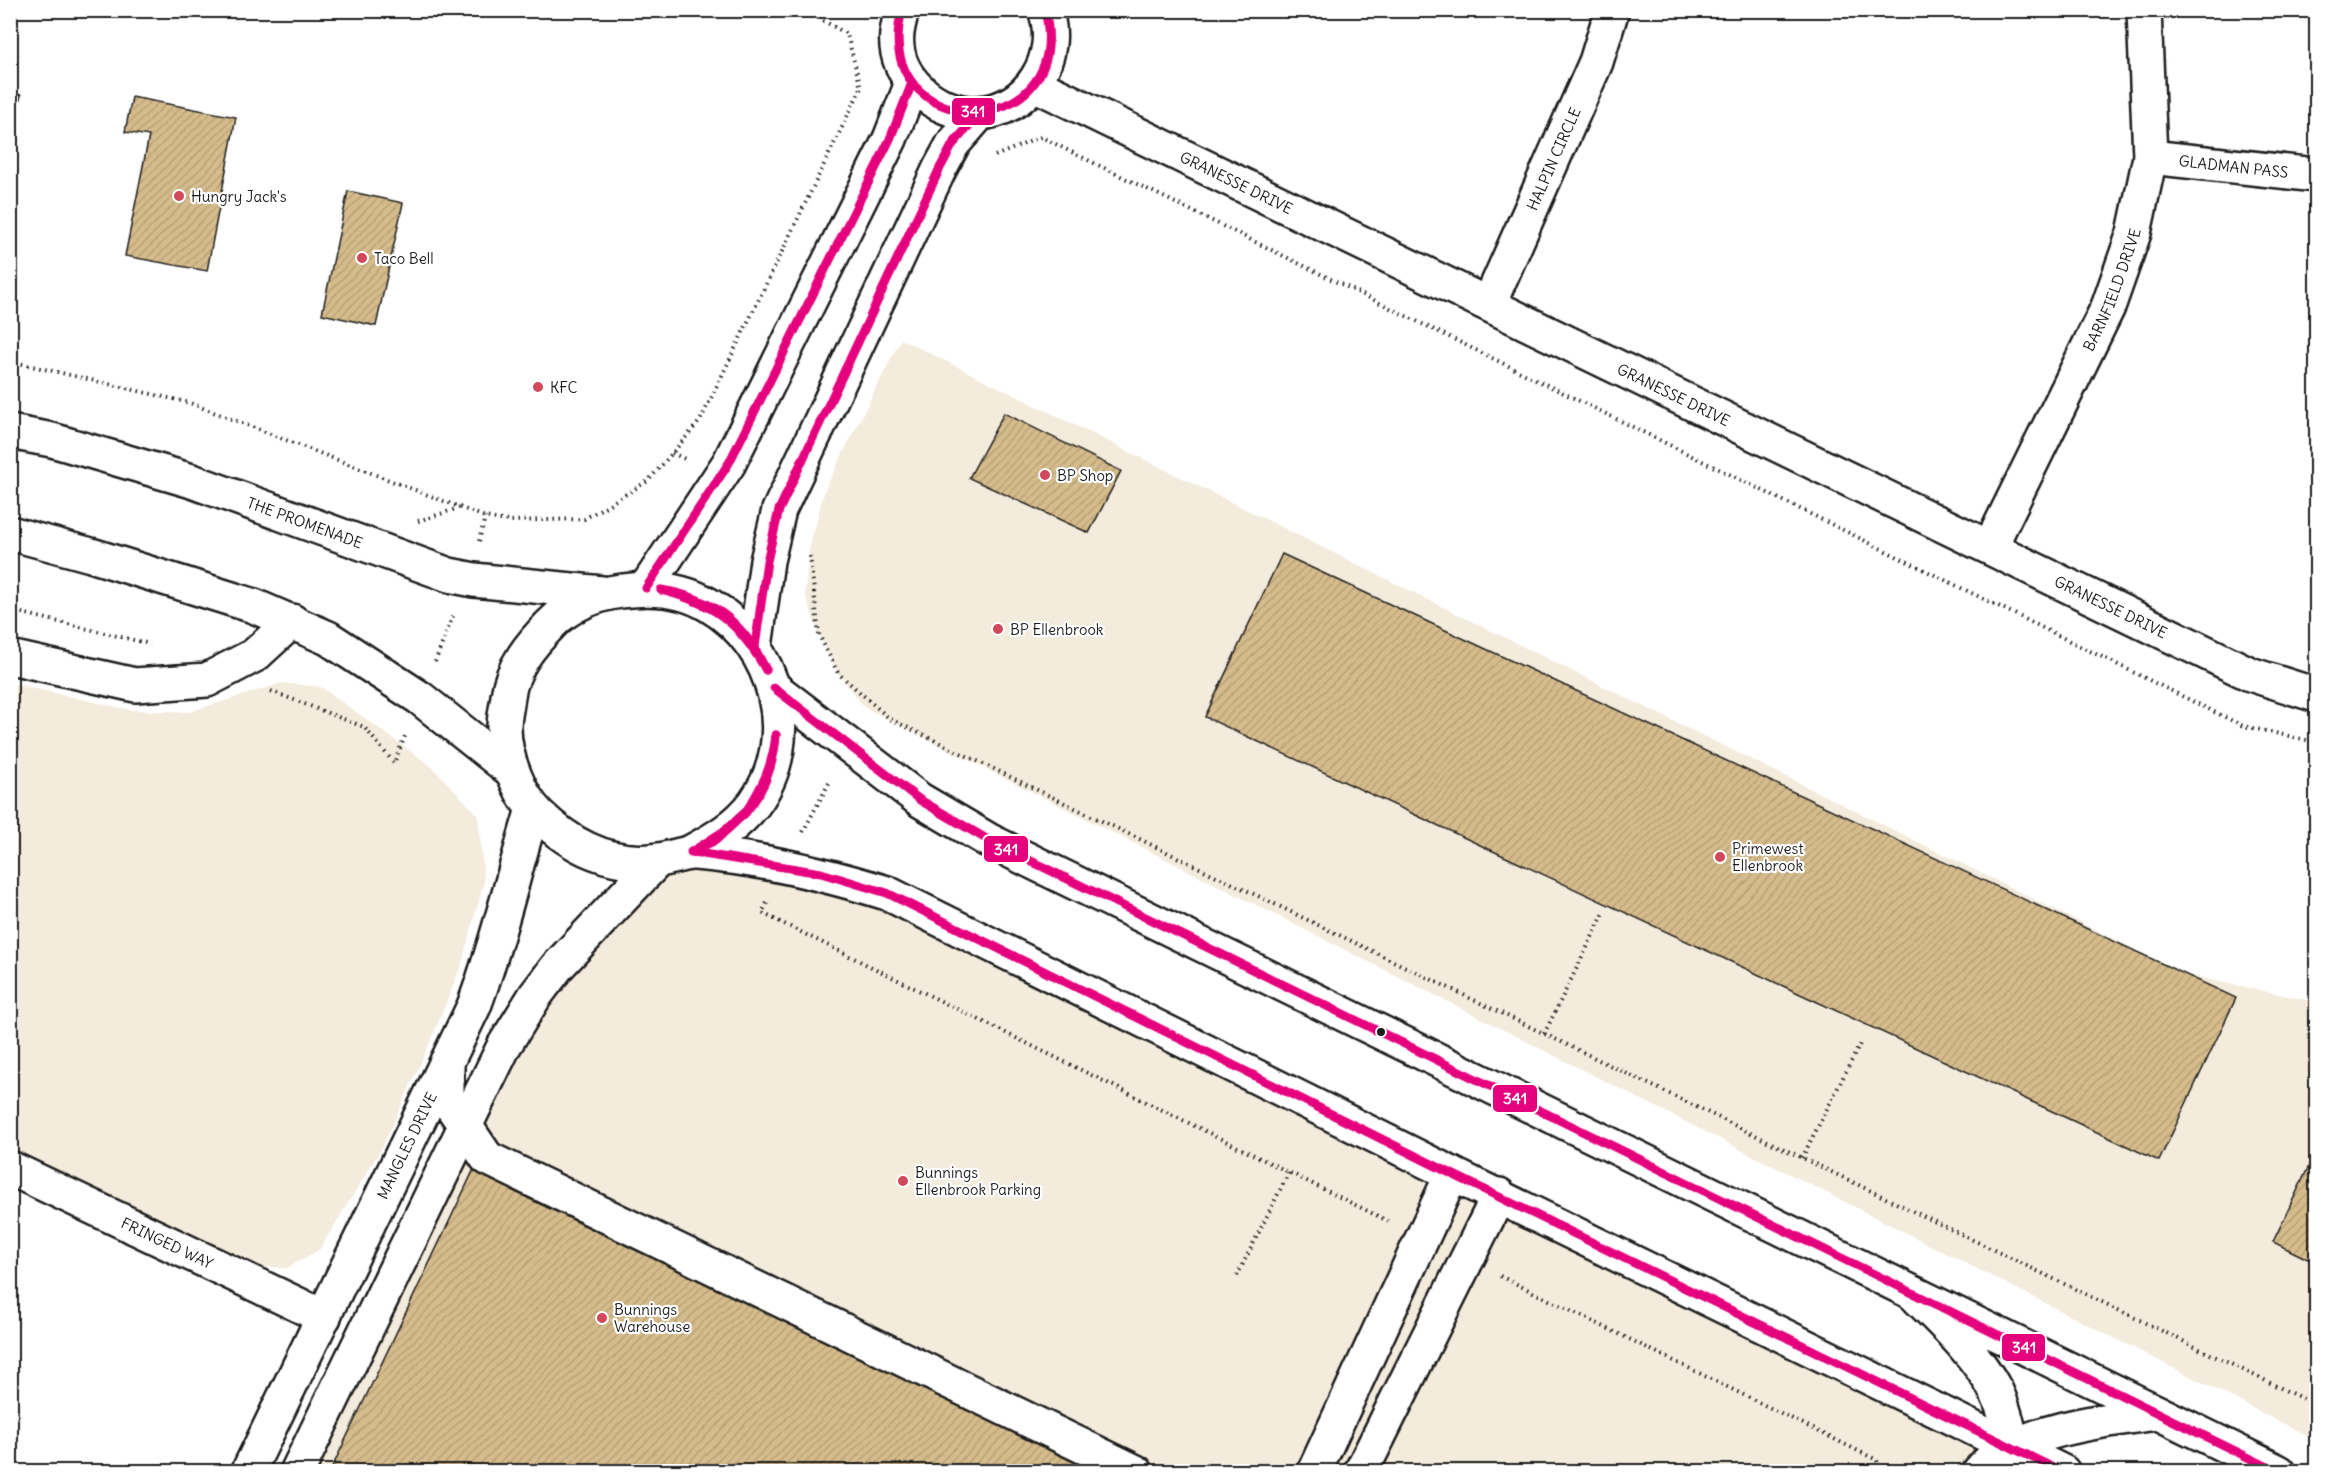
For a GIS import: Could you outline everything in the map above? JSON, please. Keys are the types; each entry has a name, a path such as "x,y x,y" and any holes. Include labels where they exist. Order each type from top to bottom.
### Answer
{"street":[{"path":"902,10 897,34 901,60 912,83 942,107 980,113 1010,104 1034,84 1045,66 1050,44 1049,22 1045,10"},
{"name":"HALPIN CIRCLE","path":"1489,304 1596,62 1612,10"},
{"name":"BARNFIELD DRIVE","path":"1990,547 2108,307 2134,232 2150,157 2144,10"},
{"path":"646,588 720,476 890,139 912,83"},
{"name":"GRANESSE DRIVE","path":"1034,84 2250,674 2316,695"},
{"path":"755,647 767,561 779,510 940,168 953,144 980,113"},
{"name":"GLADMAN PASS","path":"2150,157 2316,175"},
{"name":"THE PROMENADE","path":"10,432 52,441 192,481 449,575 474,580 602,593"},
{"path":"10,533 91,555 254,606 292,621 363,658 420,698 513,772"},
{"path":"646,588 678,592 708,604 734,622 755,647 774,688 779,728 772,767 754,803 726,832 691,852 657,861 622,860 589,852 558,834 533,809 513,772 504,729 510,685 530,645 562,613 602,593 646,588"},
{"path":"10,657 135,685 207,680 255,655 292,621"},
{"path":"774,688 920,800 988,840 2279,1472"},
{"name":"MANGLES DRIVE","path":"249,1472 474,1006 495,952 506,900 533,809"},
{"path":"691,852 821,873 887,893 1452,1174 1499,1195 2015,1460 2062,1472"},
{"path":"297,1472 504,1046 535,996 570,953 657,861"},
{"path":"447,1062 447,1100 487,1158 1136,1472"},
{"name":"FRINGED WAY","path":"10,1168 324,1317"},
{"path":"1314,1472 1452,1174"},
{"path":"1361,1472 1499,1195"},
{"path":"1911,1290 1956,1337 1996,1391 2015,1460"},
{"path":"1979,1472 1987,1460 2015,1460 2053,1431 2096,1420 2158,1413"}],"path":[{"path":"10,361 190,403 468,511 507,521 584,519 648,481 700,421 861,88 847,34 804,10"},
{"path":"992,158 1041,137 2243,726 2316,742"},
{"path":"672,453 720,476"},
{"path":"809,550 819,635 838,673 890,719 2316,1405"},
{"path":"871,703 762,914 1423,1238"},
{"path":"1544,1034 1604,913"},
{"path":"1802,1158 1860,1044"},
{"path":"1237,1276 1289,1173"},
{"path":"1467,1260 1876,1460 1880,1472"}],"shaded area":[{"path":"901,339 2187,975 2316,1002 2316,1440 864,707 838,673 819,635 805,594 809,550 825,489"},
{"path":"10,683 130,710 189,712 282,683 321,687 431,766 478,815 484,882 461,966 431,1040 383,1146 320,1249 287,1268 249,1266 11,1150"},
{"path":"657,861 821,873 2063,1472 297,1472 504,1046"}],"building":[{"path":"10,92 21,95 10,142"},
{"name":"Hungry Jack's","path":"132,97 236,117 207,271 125,256 149,136 125,132"},
{"name":"Taco Bell","path":"348,191 403,203 376,326 322,314"},
{"name":"BP Shop","path":"1004,413 1121,471 1089,533 969,478"},
{"name":"Primewest Ellenbrook","path":"1282,554 2236,998 2159,1161 1205,717"},
{"path":"2316,1151 2316,1263 2273,1242"},
{"name":"Bunnings Warehouse","path":"476,1165 1125,1472 330,1472"}],"transit line":[{"name":"341","path":"902,10 900,54 914,85 941,105 973,111 1005,105 1031,86 1047,55 1045,10"},
{"name":"341","path":"646,588 729,463 890,139 912,83"},
{"name":"341","path":"755,647 767,561 779,510 940,168 953,144 980,113"},
{"name":"341","path":"661,590 696,599 725,615 748,639 766,670"},
{"name":"341","path":"661,590 680,595 723,617 745,639 766,670"},
{"name":"341","path":"774,688 920,800 988,840 2278,1472"},
{"name":"341","path":"745,813 766,776 776,735"},
{"name":"341","path":"745,813 767,777 776,735"},
{"name":"341","path":"693,851 724,831 745,813"},
{"name":"341","path":"693,851 716,840 745,813"},
{"name":"341","path":"691,852 821,873 887,893 1452,1174 2062,1472"}],"place":[{"name":"Hungry Jack's","path":"179,196"},
{"name":"Taco Bell","path":"362,258"},
{"name":"KFC","path":"538,387"},
{"name":"BP Shop","path":"1045,475"},
{"name":"BP Ellenbrook","path":"998,629"},
{"name":"Primewest Ellenbrook","path":"1720,857"},
{"name":"Bunnings Ellenbrook Parking","path":"903,1181"},
{"name":"Bunnings Warehouse","path":"602,1318"}]}
